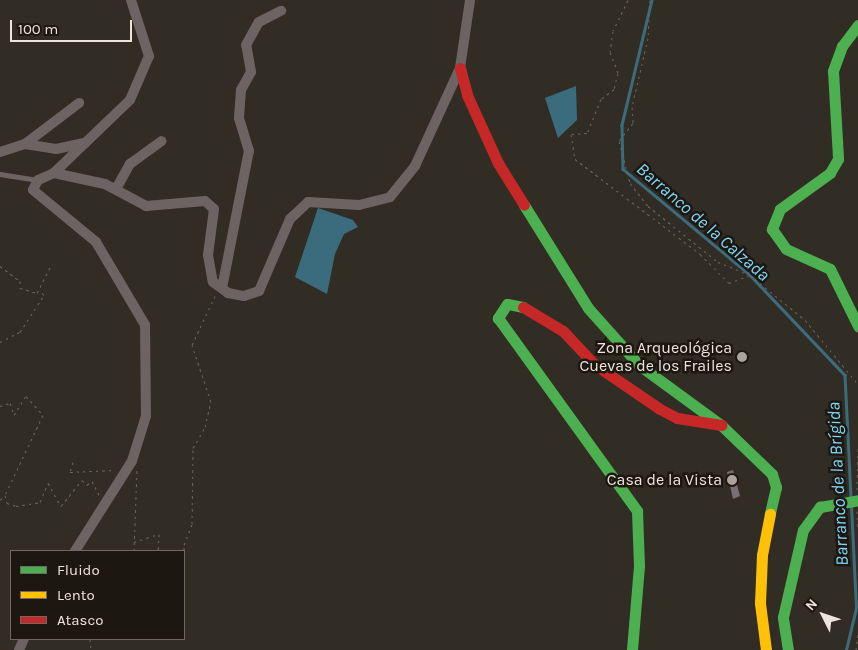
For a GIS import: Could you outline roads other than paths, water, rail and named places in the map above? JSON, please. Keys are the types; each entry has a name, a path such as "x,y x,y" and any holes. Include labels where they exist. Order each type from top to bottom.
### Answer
{"street":[{"path":"54,173 57,165 89,142 130,100 149,56 131,0"},
{"path":"75,550 132,461 146,416 146,325 96,242 33,190 38,180 54,173 116,190 146,206 205,201 214,209 208,255 213,282 220,287 244,296 259,291 290,219 308,202 359,206 390,197 415,166 460,68 470,0"},
{"path":"220,287 249,152 239,118 241,90 251,72 246,45 259,22 281,12"},
{"path":"858,25 842,46 833,71 838,159 830,173 780,209 772,229 786,249 830,269 858,326"},
{"path":"460,68 466,95 498,163 588,308 639,365 721,425 772,474 776,487 762,555 760,603 766,650"},
{"path":"0,152 25,144 79,104"},
{"path":"116,190 130,164 162,141"},
{"path":"25,144 56,149 89,142"},
{"path":"632,650 639,566 637,512 505,330 498,318 500,308 507,304 525,307 563,331 594,364 660,409 677,418 721,425"},
{"path":"788,650 783,617 803,530 820,506 858,500"}],"lane":[{"path":"0,174 38,180"}],"water":[{"path":"576,86 577,120 558,138 545,98"},
{"path":"318,208 353,220 358,227 344,234 335,254 327,294 295,277"}],"waterway":[{"name":"Barranco de la Calzada","path":"652,0 622,125 623,169 750,275 845,375 851,497"},
{"name":"Barranco de la Brígida","path":"846,650 856,608 851,505"}],"place":[{"name":"Zona Arqueológica Cuevas de los Frailes","path":"742,357"},
{"name":"Casa de la Vista","path":"732,480"}]}
